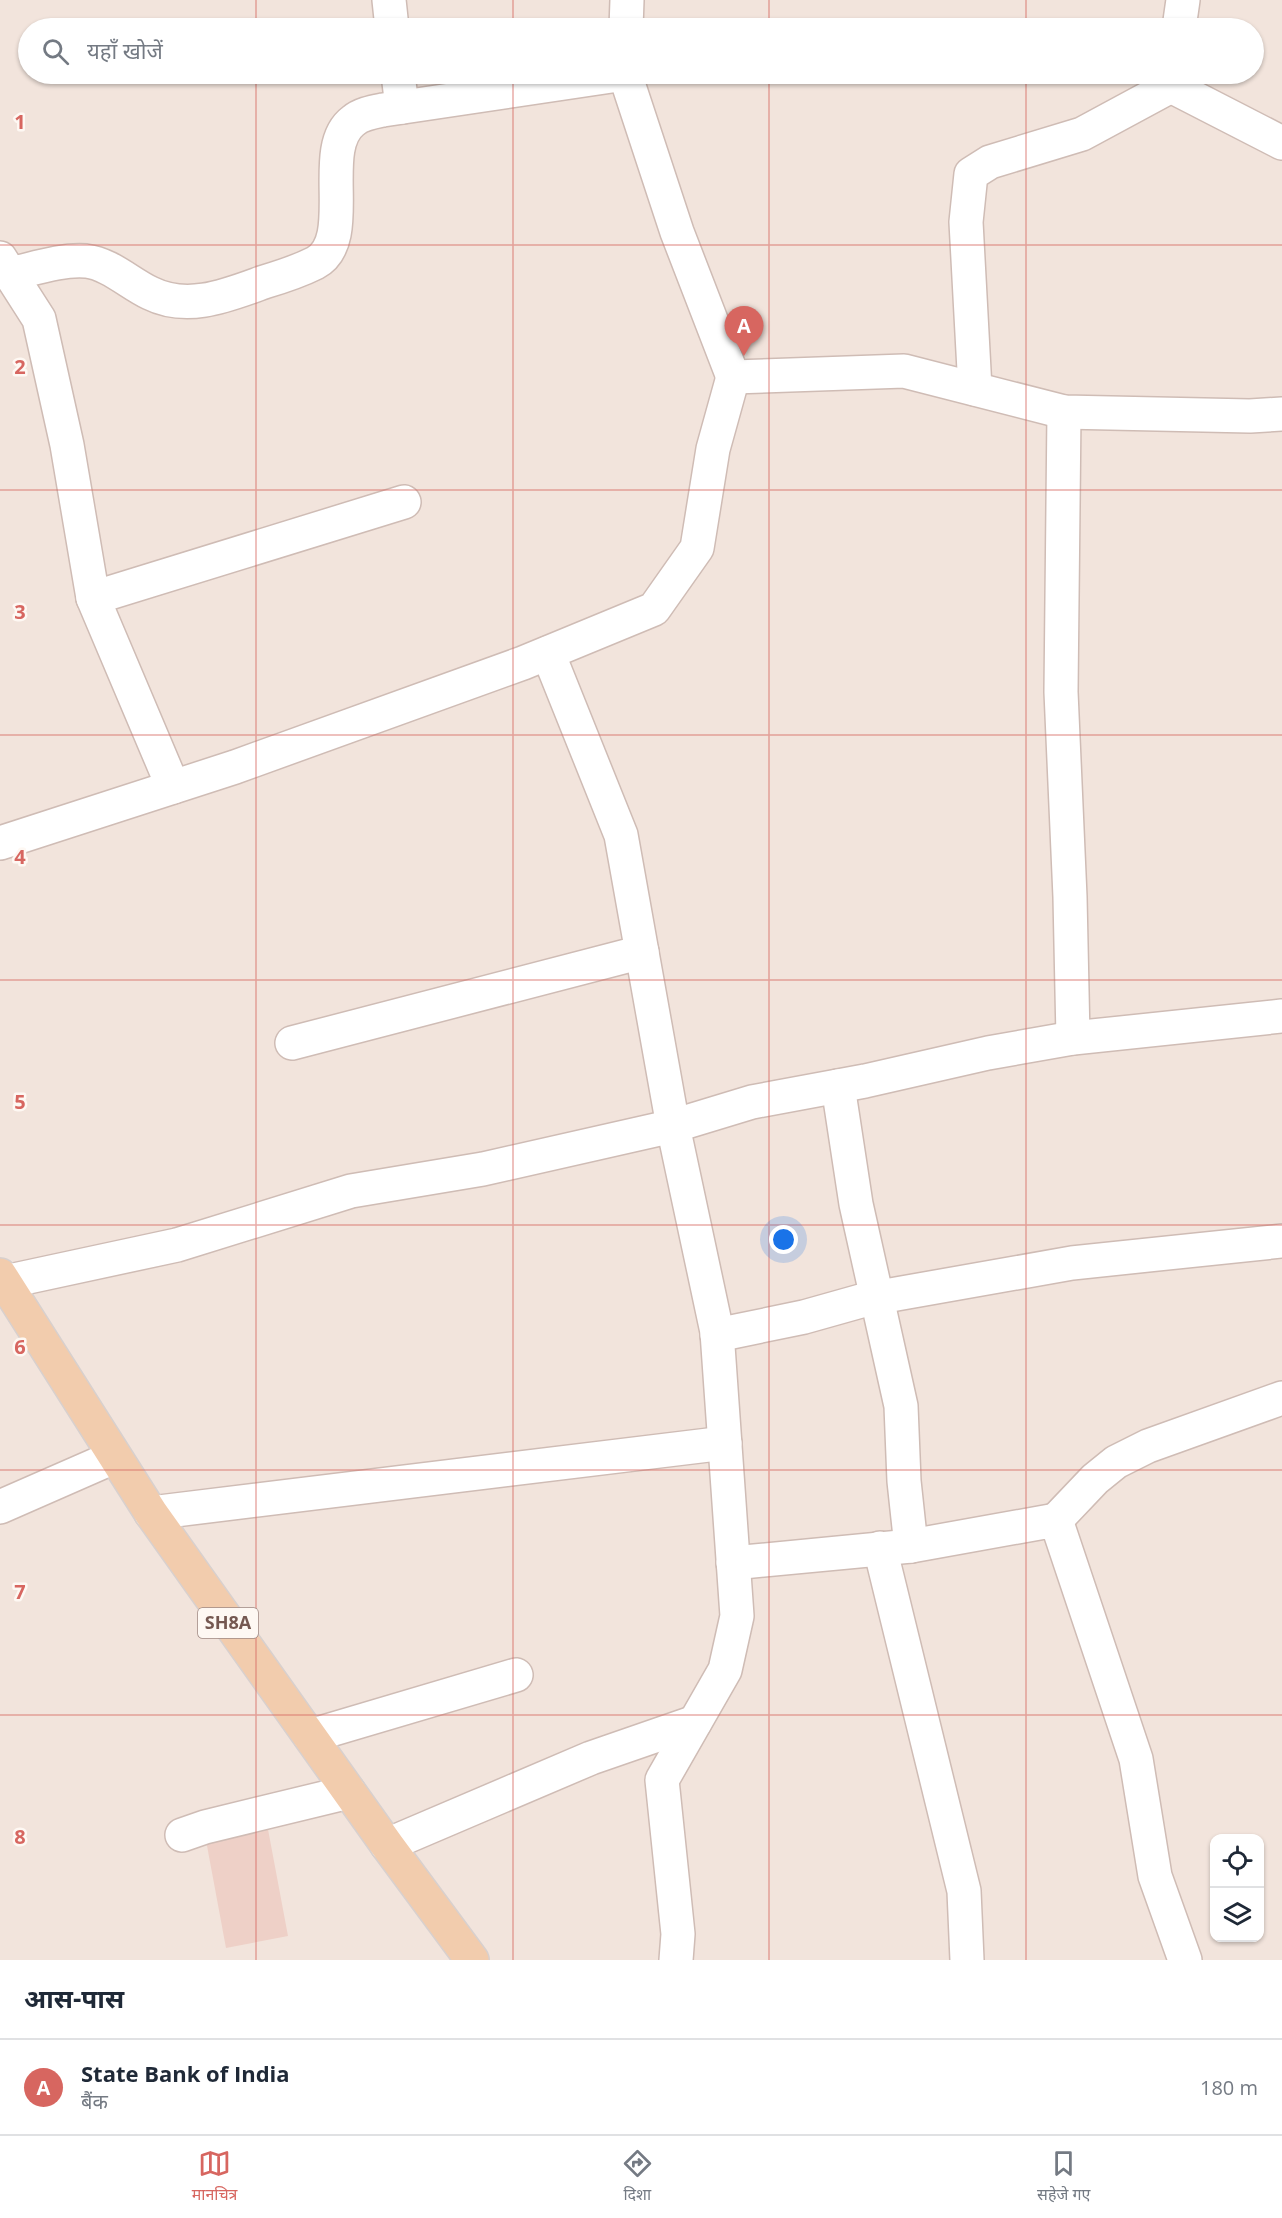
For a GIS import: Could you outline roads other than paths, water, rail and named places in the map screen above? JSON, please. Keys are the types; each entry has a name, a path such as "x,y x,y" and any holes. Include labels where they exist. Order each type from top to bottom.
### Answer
{"main road":[{"name":"SH8A","path":"3,1278 151,1513 387,1845 472,1960"}],"street":[{"path":"388,0 391,18"},
{"path":"626,18 627,0"},
{"path":"1180,18 1183,0"},
{"path":"399,84 402,107"},
{"path":"173,787 93,598 67,445 39,319 5,266 86,261 100,264 151,294 173,301 196,302 222,297 298,271 328,254 334,236 338,142 345,129 353,121 366,114 402,107 557,84"},
{"path":"0,843 246,763 548,653 654,609 698,548 713,449 733,377 677,231 628,84"},
{"path":"975,389 966,222 971,174 990,162 1082,134 1165,84"},
{"path":"1179,84 1282,143"},
{"path":"733,377 904,371 1064,412 1250,416 1282,414"},
{"path":"1064,412 1061,692 1070,897 1073,1038"},
{"path":"93,598 404,502"},
{"path":"548,653 621,835 673,1125 717,1335 737,1616 725,1670 662,1780 678,1934 676,1960"},
{"path":"292,1043 642,951"},
{"path":"3,1278 177,1245 351,1191 483,1169 673,1125 752,1102 838,1086 988,1053 1073,1038 1282,1016"},
{"path":"838,1086 856,1204 901,1406 904,1481 895,1547 964,1891 967,1960"},
{"path":"717,1335 804,1317 878,1297 1072,1263 1282,1241"},
{"path":"733,1563 895,1547 1056,1520 1095,1479 1116,1462 1148,1446 1282,1398"},
{"path":"151,1513 724,1443"},
{"path":"0,1508 114,1457"},
{"path":"1056,1520 1136,1759 1155,1876 1185,1960"},
{"path":"310,1737 516,1675"},
{"path":"387,1845 591,1758 695,1722"},
{"path":"182,1835 205,1827 349,1792"}],"place":[{"name":"State Bank of India","path":"744,356"}]}
